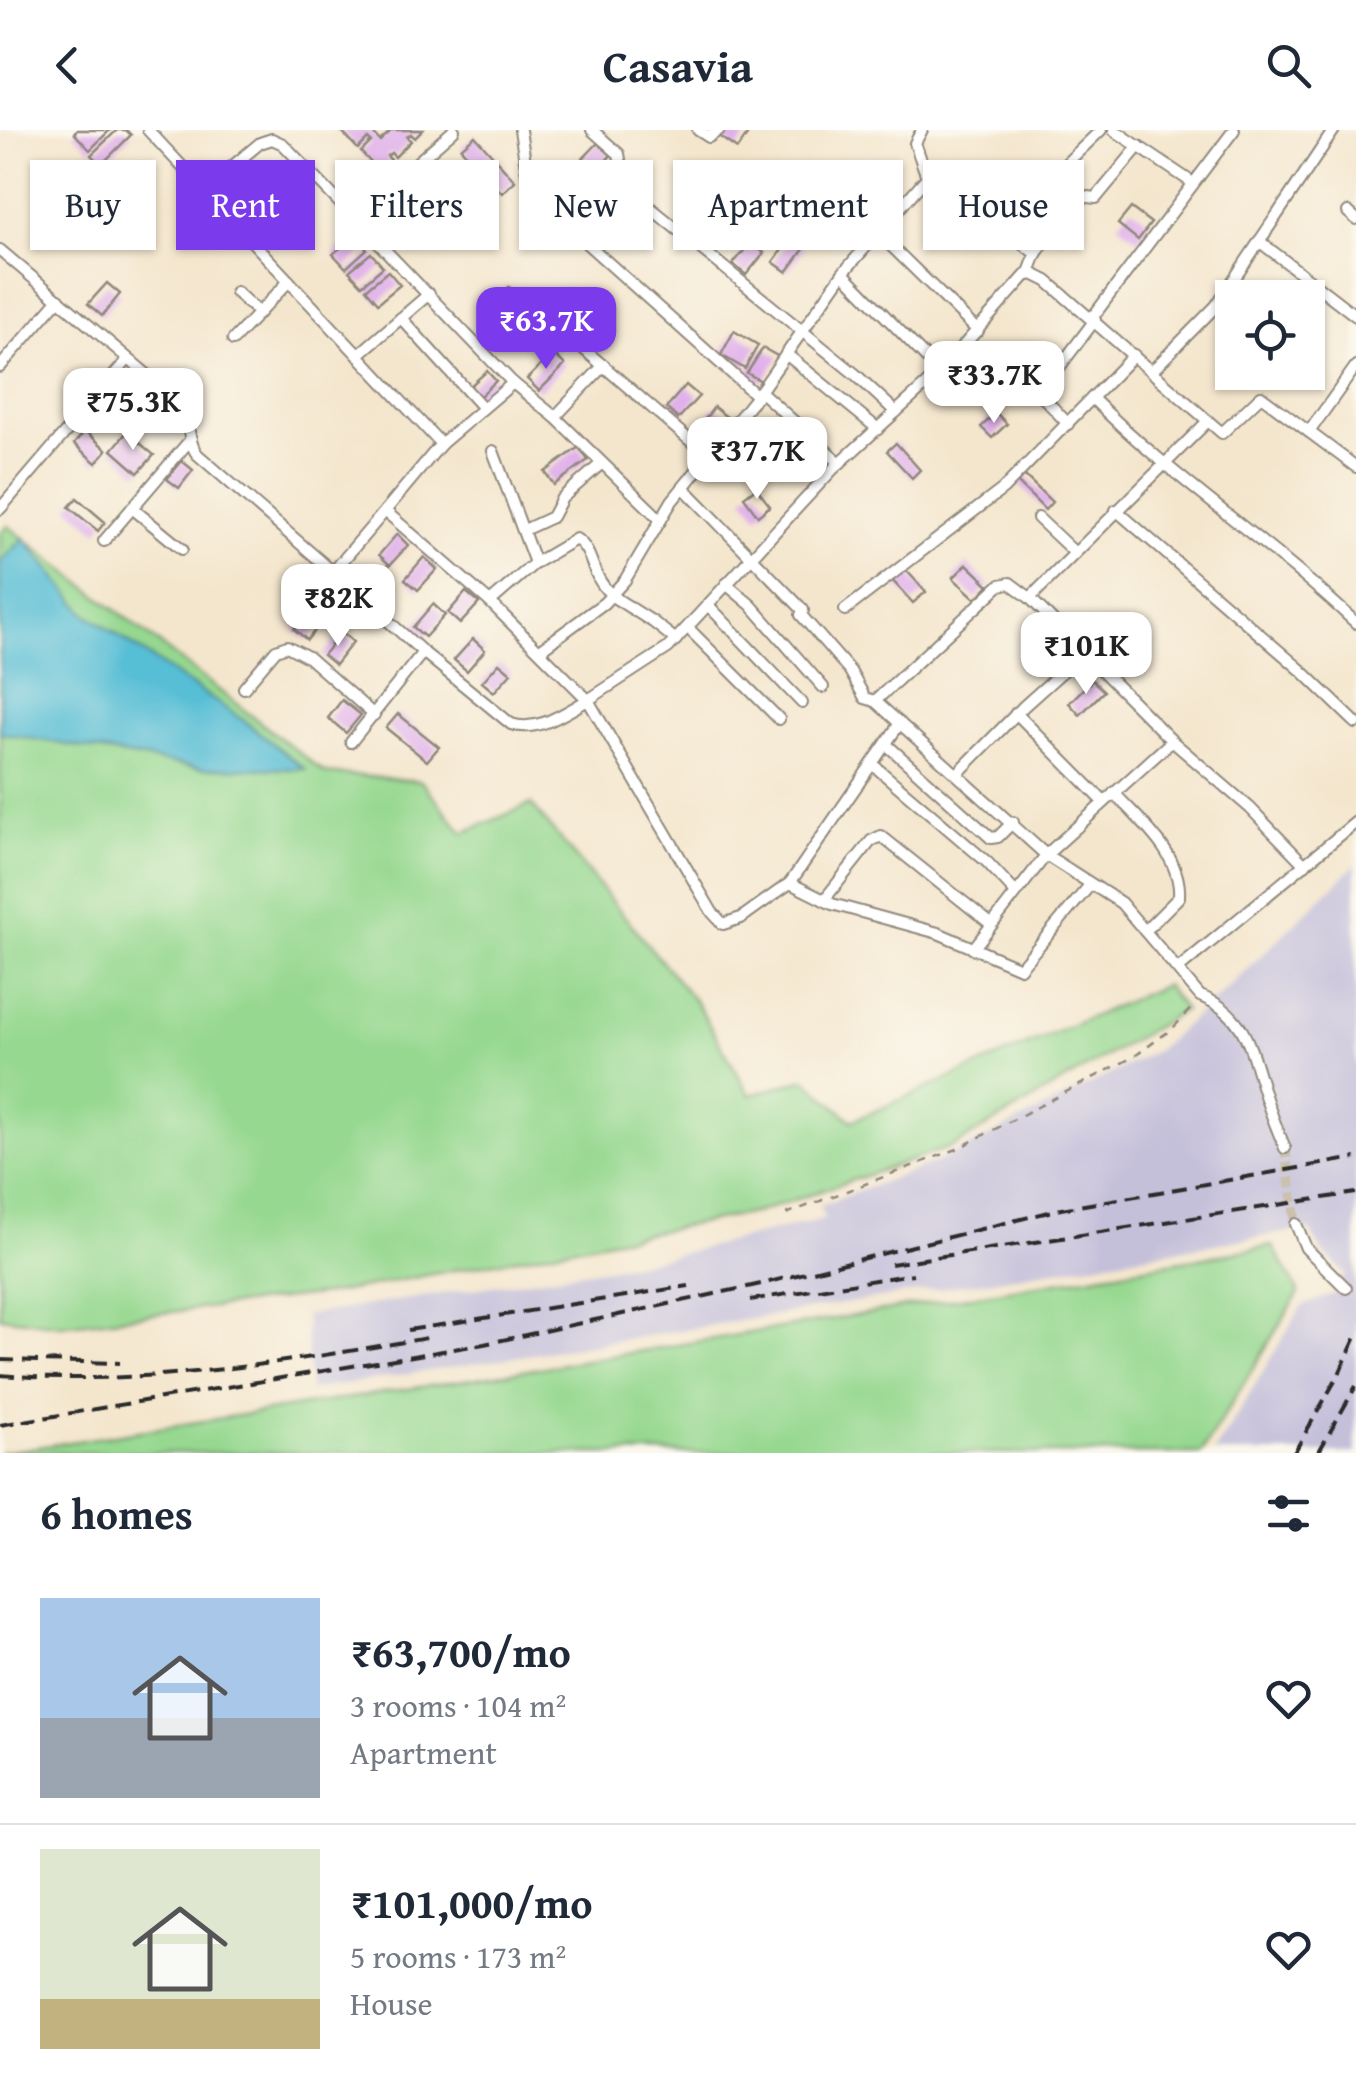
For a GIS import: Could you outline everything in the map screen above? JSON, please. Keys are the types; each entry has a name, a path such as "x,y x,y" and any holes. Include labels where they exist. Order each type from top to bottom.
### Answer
{"street":[{"path":"148,130 176,160"},
{"path":"278,141 284,130"},
{"path":"420,160 454,130"},
{"path":"520,130 529,186 536,198 840,464"},
{"path":"592,130 619,154 625,187 856,374 896,412"},
{"path":"698,130 709,137 719,130"},
{"path":"922,130 916,143 923,165"},
{"path":"1070,160 1101,130"},
{"path":"1114,130 1193,183"},
{"path":"1068,424 1044,398 1042,390 1234,130"},
{"path":"1152,371 1216,306 1334,130"},
{"path":"241,160 266,140 278,141 335,197"},
{"path":"0,250 183,406 197,454 423,652 503,719 523,728 544,723 588,700 650,662 676,640 840,464 940,372 978,331 1028,274 1036,254 1071,202 1079,196 1096,198 1139,146"},
{"path":"903,204 923,182"},
{"path":"1259,241 1356,316"},
{"path":"261,250 441,444"},
{"path":"387,250 513,383 555,417 662,520"},
{"path":"540,650 612,595 683,487 759,394 863,250"},
{"path":"895,250 978,331"},
{"path":"1031,250 1036,254"},
{"path":"843,273 940,372"},
{"path":"1028,274 1047,281 1222,433 1261,396 1356,468"},
{"path":"233,340 290,281"},
{"path":"236,292 260,313"},
{"path":"358,355 429,294"},
{"path":"522,294 708,456"},
{"path":"2,360 59,300"},
{"path":"401,318 484,408"},
{"path":"786,354 878,429"},
{"path":"845,610 1004,489 1134,355"},
{"path":"0,510 128,359"},
{"path":"555,417 604,365"},
{"path":"1309,432 1356,366"},
{"path":"333,572 441,444 513,383"},
{"path":"1092,398 1166,467 1301,571 1356,623"},
{"path":"1030,598 1116,510 1166,467 1208,421"},
{"path":"104,541 191,438"},
{"path":"493,451 536,562"},
{"path":"524,530 552,517 562,498 602,463"},
{"path":"683,487 803,610 801,615 850,671 865,698 874,701 1046,855 1121,904 1200,996 1222,1006 1243,1031 1285,1148"},
{"path":"132,508 182,550"},
{"path":"1116,510 1302,670 1356,724"},
{"path":"385,512 490,602 588,700 718,920 733,923 790,883 900,724"},
{"path":"1038,518 1074,552"},
{"path":"490,602 536,562 573,539 579,540 585,546 595,576 612,595 676,640"},
{"path":"874,701 994,588 1010,583 1030,598 1172,740 1250,808 1305,866"},
{"path":"726,584 751,605 823,687"},
{"path":"708,606 802,703"},
{"path":"688,628 779,719"},
{"path":"244,688 276,650 288,646 308,657 374,715"},
{"path":"351,742 423,652"},
{"path":"957,774 1016,713 1083,653"},
{"path":"1016,713 1104,802"},
{"path":"973,949 1046,855 1172,740"},
{"path":"886,744 991,838 998,837 1013,822"},
{"path":"872,764 987,862 1015,892"},
{"path":"1114,793 1159,842 1177,875 1178,898 1145,931"},
{"path":"1178,969 1356,822"},
{"path":"824,900 871,841 881,836 991,924"},
{"path":"790,883 824,900 938,933 1020,968 1090,885"},
{"path":"1296,1224 1306,1248 1346,1288"}],"path":[{"path":"786,1214 957,1149 1135,1056 1173,1028 1200,996"}],"shaded area":[{"path":"1356,864 1356,1453 1214,1453 1302,1306 1334,1294 1346,1274 1323,1253 1309,1229 310,1390 305,1315 640,1263 824,1219 820,1206 951,1156 1157,1050 1226,990"}],"green space":[{"path":"8,526 325,773 421,781 463,833 531,804 697,1004 750,1095 805,1079 852,1121 1165,985 1184,1010 954,1146 758,1212 334,1293 61,1325 0,1317 0,532"},
{"path":"1273,1246 1299,1293 1201,1453 0,1453 503,1374"}],"water":[{"path":"24,538 85,613 246,722 305,769 199,768 0,733 0,563"}],"building":[{"path":"110,130 90,150 74,133"},
{"path":"117,130 126,130 131,135 106,160 96,160 91,155"},
{"path":"340,130 370,130 380,141 392,130 423,130 415,138 411,134 407,137 411,141 395,157 391,153 387,156 391,160 369,160 361,152 371,142 368,139 358,149"},
{"path":"725,130 740,130 747,135 737,149 720,137"},
{"path":"475,136 496,160 472,160 461,148"},
{"path":"598,143 611,155 607,160 582,160"},
{"path":"499,163 515,181 502,193 499,190"},
{"path":"1131,208 1151,223 1138,240 1118,224"},
{"path":"338,250 366,250 346,268 333,254"},
{"path":"744,250 764,253 746,275 733,264"},
{"path":"782,250 803,250 787,272 773,262"},
{"path":"371,253 383,267 362,285 349,271"},
{"path":"388,271 400,285 378,303 366,289"},
{"path":"107,283 120,294 102,316 88,304"},
{"path":"509,287 525,302 504,324 488,309"},
{"path":"734,331 758,345 745,369 721,355"},
{"path":"763,348 779,357 763,382 747,373"},
{"path":"553,353 565,365 539,391 527,379"},
{"path":"487,371 496,381 479,397 469,387"},
{"path":"686,385 699,396 678,419 666,408"},
{"path":"115,398 136,415 125,429 104,411"},
{"path":"714,407 733,422 723,434 705,419"},
{"path":"996,413 1007,424 992,438 981,427"},
{"path":"85,431 107,450 96,463 74,444"},
{"path":"127,432 154,455 138,473 112,450"},
{"path":"896,443 920,470 912,478 887,451"},
{"path":"579,447 588,460 554,485 545,472"},
{"path":"182,461 193,470 179,488 167,479"},
{"path":"1024,475 1052,502 1045,510 1017,482"},
{"path":"756,488 770,506 758,516 744,497"},
{"path":"77,498 105,522 98,531 69,507"},
{"path":"397,534 408,545 390,565 379,555"},
{"path":"424,557 437,569 418,590 405,579"},
{"path":"967,564 989,585 976,599 953,578"},
{"path":"905,569 926,592 913,603 892,580"},
{"path":"466,592 479,603 460,624 448,613"},
{"path":"433,604 445,615 425,637 413,627"},
{"path":"312,606 326,617 307,640 294,629"},
{"path":"342,632 353,642 335,665 323,655"},
{"path":"473,639 485,650 467,671 454,660"},
{"path":"499,663 511,673 494,692 482,682"},
{"path":"1092,680 1104,691 1080,715 1069,703"},
{"path":"342,700 361,715 346,733 328,718"},
{"path":"398,714 439,747 427,761 386,728"}],"tunnel":[{"path":"1285,1148 1296,1224"}],"railway":[{"path":"0,1425 484,1344 761,1284 1061,1209 1356,1158"},
{"path":"891,1264 1356,1193"},
{"path":"750,1300 913,1274"},
{"path":"408,1330 689,1286"},
{"path":"1294,1453 1356,1337"},
{"path":"0,1375 161,1375 427,1338"},
{"path":"0,1360 120,1363"},
{"path":"1318,1453 1356,1386"}]}
